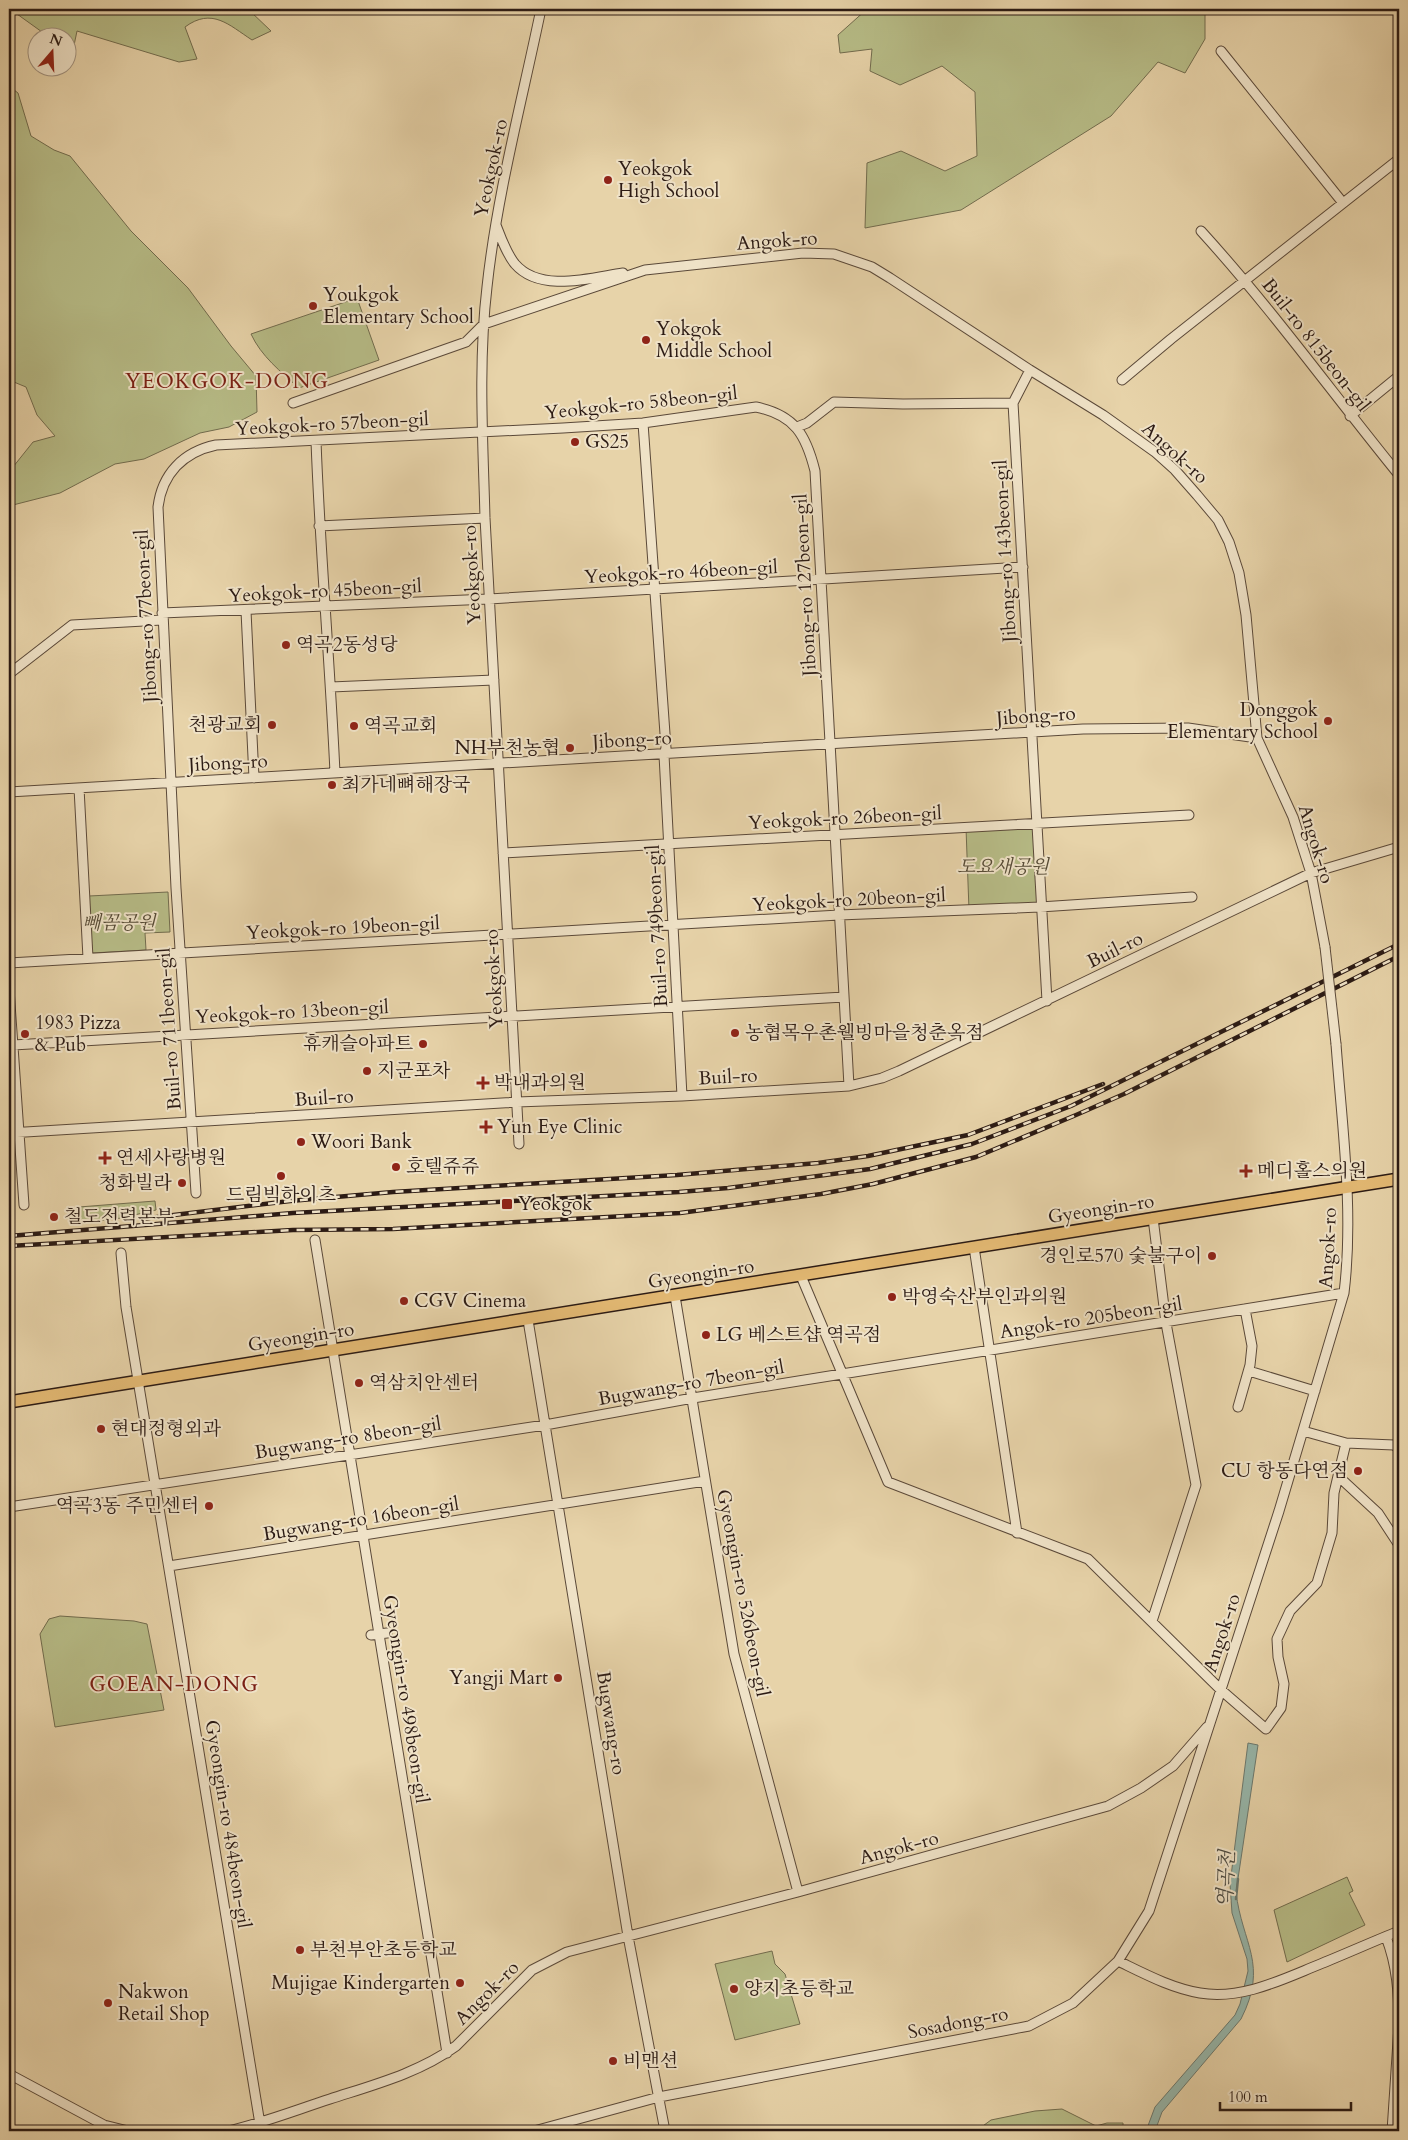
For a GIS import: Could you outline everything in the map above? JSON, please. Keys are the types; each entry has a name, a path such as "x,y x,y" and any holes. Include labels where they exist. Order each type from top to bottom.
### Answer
{"main road":[{"name":"Gyeongin-ro","path":"9,1402 1399,1179"}],"street":[{"name":"Yeokgok-ro","path":"520,1144 485,518 483,433 484,324 496,225 541,9"},
{"path":"1221,51 1343,204"},
{"name":"Buil-ro 815beon-gil","path":"1122,380 1171,339 1398,162"},
{"path":"496,225 515,264 524,273 539,279 566,281 645,270"},
{"name":"Buil-ro 815beon-gil","path":"1201,231 1246,280 1350,416 1399,475"},
{"name":"Angok-ro","path":"228,2131 260,2124 402,2075 446,2053 456,2046 532,1970 567,1952 798,1892 1108,1806 1141,1788 1173,1766 1210,1723 1303,1431 1344,1293 1347,1269 1347,1186 1336,1044 1325,947 1311,873 1293,816 1257,738 1246,616 1240,582 1229,542 1218,520 1175,470 1154,452 1103,415 872,267 834,254 803,253 645,270 484,324"},
{"path":"293,403 466,342 484,324"},
{"path":"797,427 807,423 834,402 903,404 1013,403 1030,370"},
{"path":"1350,416 1399,376"},
{"name":"Jibong-ro 143beon-gil","path":"1013,403 1023,567 1030,734 1047,1001"},
{"name":"Yeokgok-ro 58beon-gil","path":"483,433 643,422 756,408 780,415 797,427"},
{"name":"Buil-ro 749beon-gil","path":"643,422 666,748 664,755 682,1096"},
{"name":"Jibong-ro 127beon-gil","path":"797,427 808,448 815,471 849,1086"},
{"name":"Yeokgok-ro 57beon-gil","path":"185,458 206,447 216,445 483,433"},
{"path":"316,441 319,526 336,773"},
{"name":"Jibong-ro 77beon-gil","path":"171,782 162,617 158,519 159,495 166,477 185,458"},
{"path":"319,526 485,518"},
{"name":"Yeokgok-ro 46beon-gil","path":"490,599 1023,567"},
{"name":"Yeokgok-ro 45beon-gil","path":"9,674 72,625 246,611 490,599"},
{"path":"246,611 254,778"},
{"path":"331,687 494,680"},
{"name":"Jibong-ro","path":"9,792 1030,734 1083,729 1188,728 1257,738"},
{"name":"Buil-ro 711beon-gil","path":"171,782 196,1194"},
{"path":"79,788 88,958"},
{"name":"Yeokgok-ro 26beon-gil","path":"504,853 1189,815"},
{"name":"Buil-ro","path":"13,1133 517,1102 682,1096 849,1086 882,1078 899,1071 1311,873 1399,847"},
{"name":"Yeokgok-ro 20beon-gil","path":"508,934 839,915 1040,907 1192,897"},
{"name":"Yeokgok-ro 19beon-gil","path":"9,963 508,934"},
{"path":"9,989 13,1046 13,1133 24,1204"},
{"name":"Yeokgok-ro 13beon-gil","path":"13,1046 844,997"},
{"path":"1152,1622 1196,1485 1166,1323 1153,1218"},
{"name":"Gyeongin-ro 498beon-gil","path":"315,1240 446,2053"},
{"path":"974,1247 1017,1533"},
{"name":"Gyeongin-ro 484beon-gil","path":"121,1253 126,1307 260,2124"},
{"path":"801,1276 888,1482 1088,1559 1221,1690 1266,1729 1281,1708 1284,1684 1278,1657 1277,1639 1290,1611 1317,1583 1332,1533 1334,1493 1346,1443"},
{"name":"Angok-ro 205beon-gil","path":"844,1374 1344,1293"},
{"name":"Gyeongin-ro 526beon-gil","path":"675,1296 734,1654 798,1892"},
{"path":"1238,1407 1249,1371 1252,1346 1246,1309"},
{"name":"Bugwang-ro","path":"528,1320 628,1936 665,2131"},
{"path":"1249,1371 1315,1391"},
{"name":"Bugwang-ro 7beon-gil","path":"545,1425 693,1398 844,1374"},
{"name":"Bugwang-ro 8beon-gil","path":"9,1507 545,1425"},
{"path":"1303,1431 1346,1443 1394,1445 1399,1449"},
{"path":"1338,1476 1378,1514 1399,1545"},
{"name":"Bugwang-ro 16beon-gil","path":"169,1566 705,1481"},
{"name":"Sosadong-ro","path":"534,2131 659,2097 1029,2026 1073,2003 1118,1961 1148,1911 1210,1723"},
{"path":"1118,1961 1180,1988 1226,1995 1275,1982 1399,1931"},
{"path":"1386,1936 1392,1951 1398,1985 1399,2025 1392,2098 1392,2131"},
{"path":"9,2074 104,2125 128,2131"}],"green space":[{"path":"10,9 241,9 250,11 271,31 252,40 220,20 204,18 195,21 185,27 197,59 179,62 78,31 78,28 36,28"},
{"path":"867,9 1205,9 1205,39 1185,73 1158,62 1111,116 961,210 865,228 867,163 901,151 945,171 977,156 975,92 942,66 900,85 870,71 872,49 840,53 838,35"},
{"path":"9,86 18,93 31,136 54,150 70,156 131,231 188,288 256,376 257,412 229,427 200,433 144,459 115,464 60,493 9,506 9,472 33,442 55,436 37,415 26,387 9,380"},
{"path":"357,298 379,360 299,388 266,357 251,334"},
{"name":"도요새공원","path":"1036,824 1040,907 969,910 966,828"},
{"name":"빼꼼공원","path":"168,892 170,932 145,933 146,950 92,953 89,896"},
{"path":"155,1201 156,1210 121,1218 80,1223 79,1207"},
{"path":"60,1616 134,1621 147,1624 164,1710 55,1727 40,1634 49,1619"},
{"path":"1347,1877 1353,1891 1349,1893 1365,1925 1287,1962 1274,1910"},
{"path":"772,1951 775,1964 785,1974 800,2024 735,2040 715,1964"},
{"path":"1062,2109 1096,2126 1107,2123 1123,2123 1123,2131 976,2131 991,2120 1035,2111"}],"shaded area":[{"path":"1248,1743 1258,1745 1236,1892 1253,1968 1253,1983 1249,2000 1241,2019 1162,2112 1155,2131 1146,2131 1155,2107 1235,2015 1240,2004 1248,1971 1247,1959 1232,1913 1230,1884"}],"waterway":[{"name":"역곡천","path":"1236,1899 1238,1879"}],"railway":[{"path":"9,1236 293,1213 679,1192 728,1188 870,1169 972,1144 1071,1106 1399,944"},
{"path":"9,1246 293,1230 393,1229 680,1213 821,1194 873,1184 976,1157 1076,1115 1124,1094 1399,956"},
{"path":"141,1219 290,1201 393,1192 677,1175 818,1163 868,1156 968,1135 1103,1084"}],"place":[{"name":"Yeokgok High School","path":"608,180"},
{"name":"Youkgok Elementary School","path":"313,306"},
{"name":"Yokgok Middle School","path":"646,340"},
{"name":"GS25","path":"575,442"},
{"name":"역곡2동성당","path":"286,645"},
{"name":"Donggok Elementary School","path":"1328,721"},
{"name":"천광교회","path":"272,725"},
{"name":"역곡교회","path":"354,726"},
{"name":"NH부천농협","path":"570,748"},
{"name":"최가네뼈해장국","path":"332,785"},
{"name":"농협목우촌웰빙마을청춘옥점","path":"735,1033"},
{"name":"1983 Pizza & Pub","path":"25,1034"},
{"name":"휴캐슬아파트","path":"423,1044"},
{"name":"지군포차","path":"367,1071"},
{"name":"박내과의원","path":"483,1083"},
{"name":"Yun Eye Clinic","path":"486,1127"},
{"name":"Woori Bank","path":"301,1142"},
{"name":"연세사랑병원","path":"105,1158"},
{"name":"호텔쥬쥬","path":"396,1167"},
{"name":"메디홀스의원","path":"1246,1171"},
{"name":"드림빅하이츠","path":"281,1176"},
{"name":"청화빌라","path":"182,1183"},
{"name":"Yeokgok","path":"507,1204"},
{"name":"철도전력본부","path":"54,1217"},
{"name":"경인로570 숯불구이","path":"1212,1256"},
{"name":"박영숙산부인과의원","path":"892,1297"},
{"name":"CGV Cinema","path":"404,1301"},
{"name":"LG 베스트샵 역곡점","path":"706,1335"},
{"name":"역삼치안센터","path":"359,1383"},
{"name":"현대정형외과","path":"101,1429"},
{"name":"CU 항동다연점","path":"1358,1471"},
{"name":"역곡3동 주민센터","path":"209,1506"},
{"name":"Yangji Mart","path":"558,1678"},
{"name":"부천부안초등학교","path":"300,1950"},
{"name":"Mujigae Kindergarten","path":"460,1983"},
{"name":"양지초등학교","path":"734,1989"},
{"name":"Nakwon Retail Shop","path":"108,2003"},
{"name":"비맨션","path":"613,2061"}],"district":[{"name":"YEOKGOK-DONG","path":"227,381"},
{"name":"GOEAN-DONG","path":"174,1684"}]}
